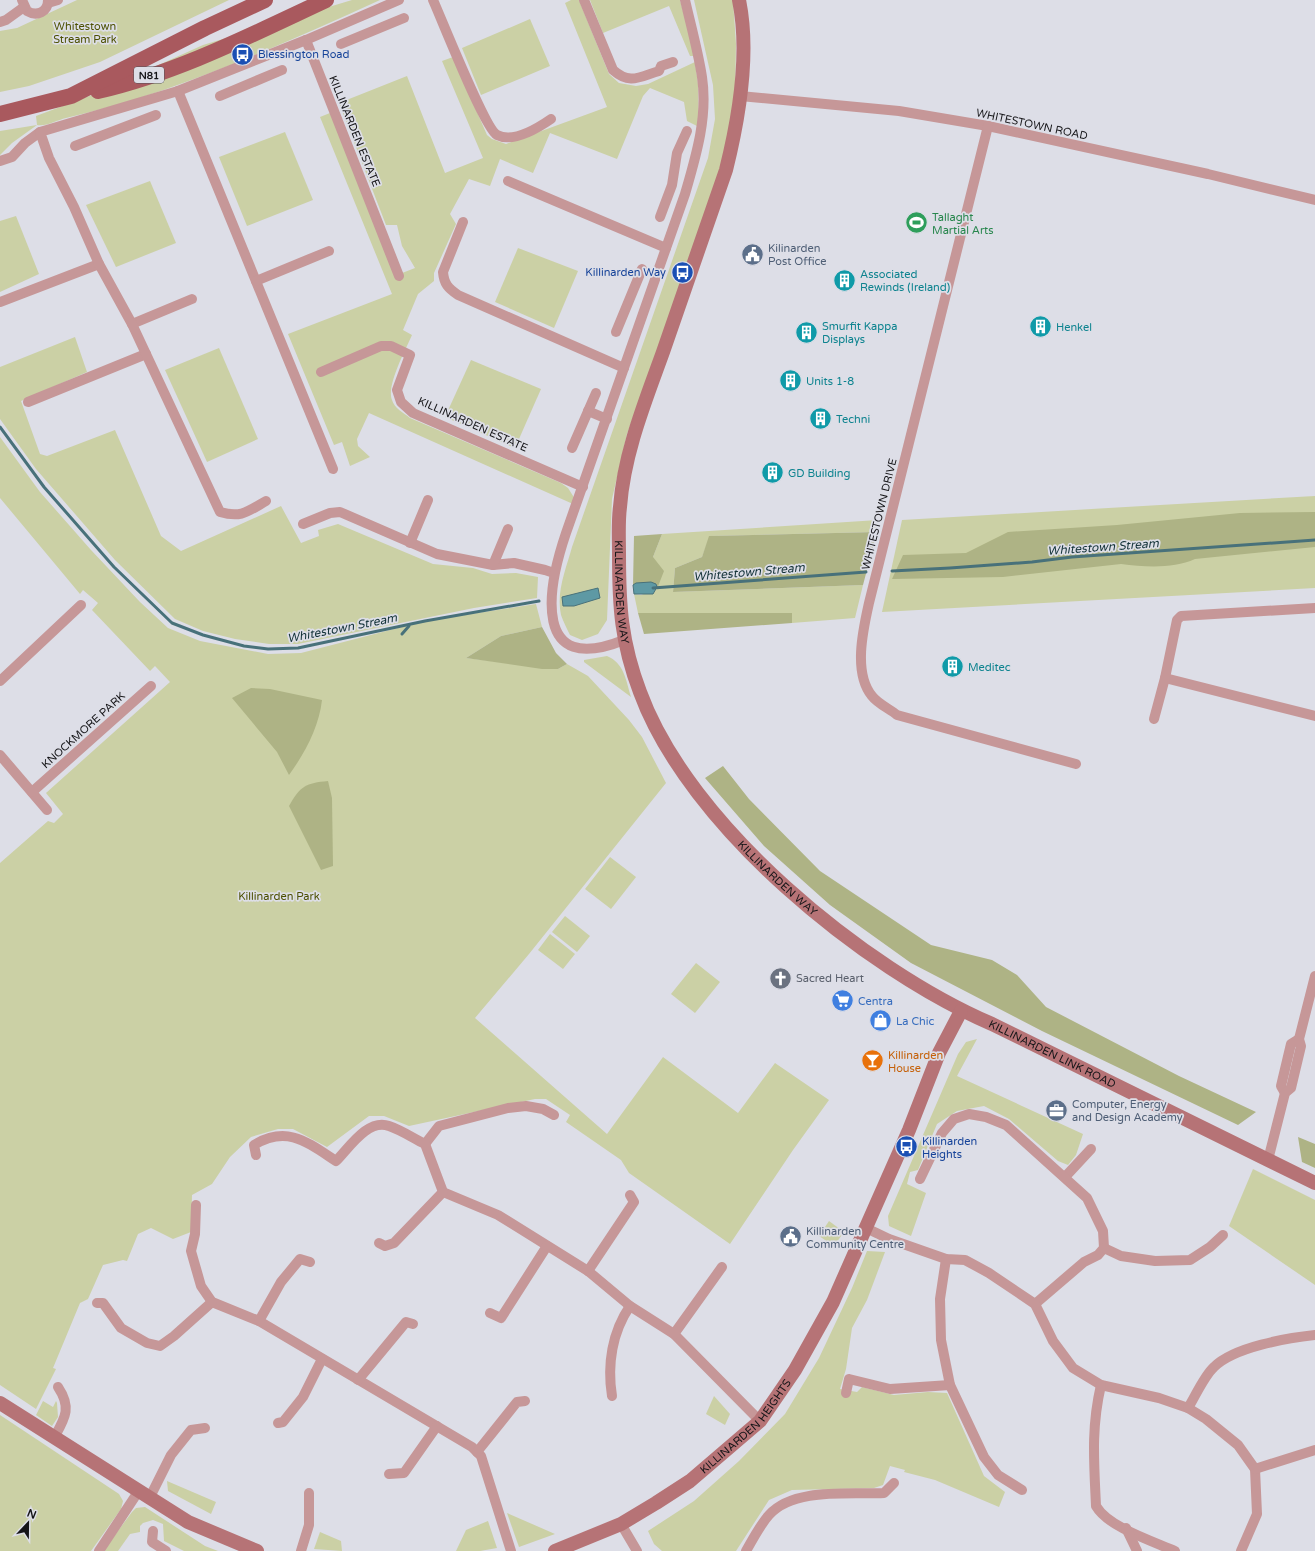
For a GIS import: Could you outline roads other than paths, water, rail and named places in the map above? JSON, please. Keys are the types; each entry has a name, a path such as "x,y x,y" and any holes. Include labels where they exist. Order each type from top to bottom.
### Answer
{"main road":[{"path":"205,28 249,0"},
{"name":"N81","path":"71,96 205,28 266,0"},
{"name":"N81","path":"0,114 122,84 185,62 326,0"}],"street":[{"path":"0,22 6,20 23,4 31,13 40,13 47,8 48,2 58,0"},
{"path":"0,161 12,157 25,143 40,132 178,91 306,40 398,0"},
{"path":"433,0 475,98 490,128 497,135 510,138 542,126 551,119"},
{"path":"584,0 613,70 621,77 631,80 659,71 661,66 673,62"},
{"path":"624,640 595,650 566,644 558,637 553,626 552,590 557,560 649,299 690,176 702,130 702,78 685,0"},
{"name":"KILLINARDEN WAY","path":"739,0 742,40 740,96 736,129 726,170 634,435 625,472 620,506 619,539 620,610 624,640 640,692 654,724 693,787 738,840 832,926 901,975 961,1011"},
{"path":"371,12 378,29"},
{"path":"341,44 404,18"},
{"name":"KILLINARDEN ESTATE","path":"306,40 399,276"},
{"path":"247,64 253,82"},
{"path":"220,96 282,70"},
{"path":"178,91 333,469"},
{"name":"WHITESTOWN ROAD","path":"740,96 899,111 988,126 1208,174 1315,200"},
{"path":"111,112 116,129"},
{"path":"75,146 116,129 156,115"},
{"name":"WHITESTOWN DRIVE","path":"988,126 869,603 861,641 864,683 873,697 897,715 1076,764"},
{"path":"660,217 672,185 677,153 686,131"},
{"path":"40,132 50,158 74,207 99,264 132,324 220,512 233,516 246,512 266,501"},
{"path":"674,170 690,176"},
{"path":"508,181 666,248"},
{"path":"463,222 443,272 444,281 448,288 458,295 624,368"},
{"path":"256,281 329,251"},
{"path":"0,302 99,264"},
{"path":"616,332 642,269"},
{"path":"632,293 649,299"},
{"path":"132,324 192,300"},
{"name":"KILLINARDEN ESTATE","path":"321,372 381,346 391,346 410,355 397,390 401,402 413,413 583,486"},
{"path":"28,402 146,354"},
{"path":"572,448 596,393"},
{"path":"588,411 607,419"},
{"path":"410,542 428,500"},
{"path":"303,524 330,513 340,512 437,554 493,565 514,563 546,570 554,574"},
{"path":"493,565 508,530"},
{"path":"0,681 82,605"},
{"path":"1154,719 1165,678 1176,620 1181,616 1315,608"},
{"path":"1165,678 1315,716"},
{"name":"KNOCKMORE PARK","path":"32,792 151,686"},
{"path":"0,755 47,810"},
{"path":"1268,1160 1284,1093 1281,1086 1291,1044 1299,1039 1315,976"},
{"name":"KILLINARDEN LINK ROAD","path":"961,1011 992,1024 1315,1183"},
{"name":"KILLINARDEN HEIGHTS","path":"555,1551 621,1524 690,1481 760,1421 795,1370 833,1302 909,1130 939,1053 961,1011"},
{"path":"425,1144 439,1126 508,1108 526,1106 543,1109 554,1114"},
{"path":"920,1179 942,1133 954,1119 969,1114 986,1117 1006,1125 1087,1198 1104,1231 1104,1248 1098,1255 1084,1262 1035,1304"},
{"path":"256,1155 254,1145 267,1138 289,1135 313,1146 336,1161 375,1124 388,1125 425,1144 443,1192 498,1215 588,1271 630,1306 674,1334 760,1421"},
{"path":"1065,1177 1090,1149"},
{"path":"379,1243 385,1246 394,1243 443,1192"},
{"path":"588,1271 634,1202 630,1195"},
{"path":"196,1205 195,1234 191,1251 201,1286 212,1302 259,1321 472,1447 481,1456 511,1551"},
{"path":"866,1228 889,1239 946,1258 965,1260 989,1273 1035,1304 1053,1341 1073,1368 1101,1385 1159,1398 1188,1408 1206,1419 1238,1445 1255,1469 1257,1514 1241,1551"},
{"path":"1104,1248 1121,1256 1155,1261 1190,1260 1210,1247 1223,1235"},
{"path":"490,1313 501,1318 547,1246"},
{"path":"946,1258 940,1299 941,1340 950,1385 984,1457 998,1475 1022,1490"},
{"path":"259,1321 281,1282 300,1260 310,1262"},
{"path":"674,1334 722,1267"},
{"path":"97,1303 103,1303 121,1328 147,1343 160,1346 174,1336 212,1302"},
{"path":"612,1396 610,1386 614,1338 619,1323 630,1306"},
{"path":"358,1380 406,1322 413,1324"},
{"path":"1188,1408 1213,1367 1232,1354 1290,1338 1315,1335"},
{"path":"278,1424 283,1422 303,1396 322,1359"},
{"path":"846,1393 849,1379 890,1389 950,1385"},
{"path":"1101,1385 1095,1412 1092,1442 1096,1506 1101,1514 1111,1522 1175,1551"},
{"path":"54,1438 65,1418 66,1405 64,1396 58,1387"},
{"path":"477,1452 517,1402 524,1401"},
{"path":"0,1403 188,1522 256,1551"},
{"path":"389,1474 404,1473 437,1426"},
{"path":"99,1551 144,1495 175,1450 191,1430 204,1428"},
{"path":"1255,1469 1315,1450"},
{"path":"746,1551 770,1514 786,1502 811,1495 884,1493 894,1483"},
{"path":"301,1551 309,1525 309,1493"},
{"path":"621,1524 637,1551"},
{"path":"1126,1528 1137,1551"},
{"path":"153,1531 152,1542 166,1551"}],"water":[{"path":"651,582 656,584 657,587 653,594 634,594 633,585 636,583"},
{"path":"598,588 600,598 574,606 563,606 562,597"}],"waterway":[{"name":"Whitestown Stream","path":"0,427 44,487 114,567 172,623 203,635 244,646 268,649 298,648 425,621 539,601"},
{"name":"Whitestown Stream","path":"892,571 1032,562 1072,557 1315,540"},
{"name":"Whitestown Stream","path":"653,588 866,572"},
{"path":"402,634 409,626"}],"place":[{"name":"Blessington Road","path":"242,54"},
{"name":"Tallaght Martial Arts","path":"917,223"},
{"name":"Kilinarden Post Office","path":"752,254"},
{"name":"Killinarden Way","path":"682,272"},
{"name":"Associated Rewinds (Ireland)","path":"844,280"},
{"name":"Henkel","path":"1041,327"},
{"name":"Smurfit Kappa Displays","path":"806,332"},
{"name":"Units 1-8","path":"791,381"},
{"name":"Techni","path":"820,419"},
{"name":"GD Building","path":"772,473"},
{"name":"Meditec","path":"953,667"},
{"name":"Sacred Heart","path":"781,978"},
{"name":"Centra","path":"843,1001"},
{"name":"La Chic","path":"881,1021"},
{"name":"Killinarden House","path":"872,1061"},
{"name":"Computer, Energy and Design Academy","path":"1057,1110"},
{"name":"Killinarden Heights","path":"907,1147"},
{"name":"Killinarden Community Centre","path":"791,1237"}],"park label":[{"name":"Whitestown Stream Park","path":"85,32"},
{"name":"Killinarden Park","path":"279,896"}]}
